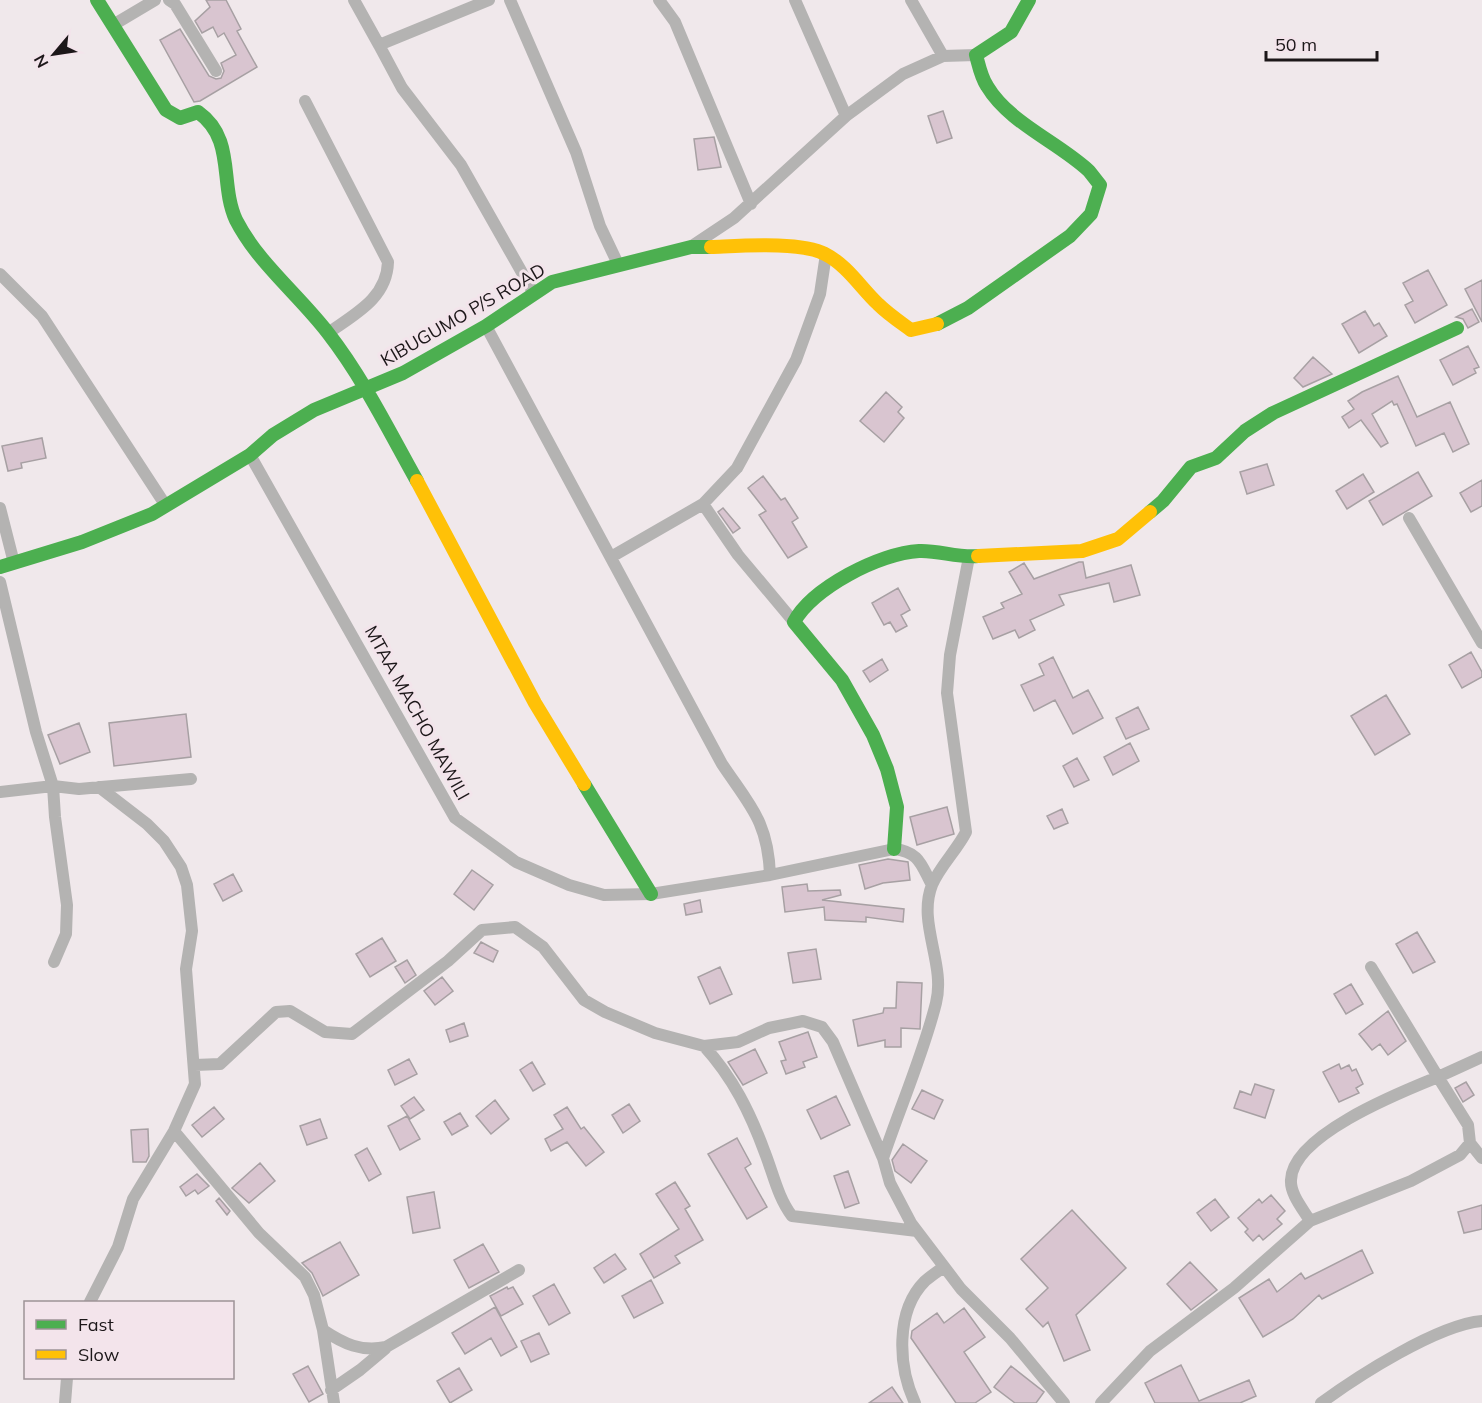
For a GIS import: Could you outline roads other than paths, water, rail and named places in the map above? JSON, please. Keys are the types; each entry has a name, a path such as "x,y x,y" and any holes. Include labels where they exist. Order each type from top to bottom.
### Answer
{"street":[{"path":"97,0 166,110 180,118 198,112 212,122 222,145 235,217 252,247 328,333 364,389 446,532 535,703 651,894"},
{"path":"113,25 155,0"},
{"path":"169,0 176,3 216,71"},
{"path":"354,0 402,88 461,165 533,292"},
{"path":"379,45 489,0"},
{"path":"510,0 576,152 600,226 618,264"},
{"path":"659,0 675,22 751,204"},
{"path":"795,0 846,116"},
{"path":"911,0 943,56"},
{"path":"691,247 751,204 846,116 903,74 943,56 976,56 1011,32 1029,0"},
{"path":"826,254 855,278 899,323 911,330 927,329 966,309 1062,242 1085,223 1098,204 1100,185 1088,167 1063,151 988,89 976,56"},
{"path":"305,101 388,262 388,279 373,301 328,333"},
{"name":"KIBUGUMO P/S ROAD","path":"0,567 82,542 166,506 250,455 273,435 314,410 403,373 486,326 533,292 552,282 691,247 776,246 826,254"},
{"path":"611,558 703,504 737,468 796,360 820,294 826,254"},
{"path":"1,276 42,316 166,506"},
{"path":"486,326 722,764 761,822 769,848 770,874"},
{"path":"794,622 802,606 853,573 887,556 920,551 969,557 1021,552 1082,551 1118,539 1163,501 1191,467 1216,458 1245,431 1273,413 1410,352 1457,328"},
{"name":"MTAA MACHO MAWILI","path":"250,455 455,818 516,862 569,885 604,895 651,894 770,874 894,849"},
{"path":"703,504 738,555 842,680 873,735 887,769 897,807 894,849 909,851 918,859 932,885"},
{"path":"0,508 14,563"},
{"path":"1409,518 1482,643"},
{"path":"883,1158 937,1002 938,968 931,935 929,907 932,885 966,832 947,693 950,655 969,557"},
{"path":"0,582 36,732 53,786 54,818 67,905 66,934 54,962"},
{"path":"0,792 53,786 79,789 191,779"},
{"path":"91,1301 118,1247 133,1199 174,1131 195,1084 186,969 192,931 187,885 181,867 164,841 147,824 99,787"},
{"path":"195,1065 220,1064 276,1012 290,1011 325,1032 352,1035 448,961 482,930 515,927 543,947 584,1000 605,1012 655,1033 704,1046 738,1042 770,1028 802,1021 822,1027 833,1042 883,1158 893,1190 917,1231 944,1267 1064,1403"},
{"path":"1371,967 1468,1125 1470,1143 1482,1158"},
{"path":"704,1046 722,1065 747,1106 774,1179 792,1216 917,1231"},
{"path":"1310,1221 1295,1196 1290,1182 1293,1166 1307,1148 1379,1102 1482,1057"},
{"path":"174,1131 259,1233 305,1277 314,1295 323,1330 333,1397"},
{"path":"1101,1403 1150,1351 1234,1288 1310,1221 1412,1181 1460,1155 1470,1143"},
{"path":"915,1403 905,1373 904,1329 907,1310 925,1282 944,1267"},
{"path":"333,1397 386,1347 519,1270"},
{"path":"1321,1403 1350,1382 1444,1330 1482,1322"},
{"path":"323,1330 345,1345 373,1350 386,1347"},
{"path":"66,1403 68,1379"}]}
